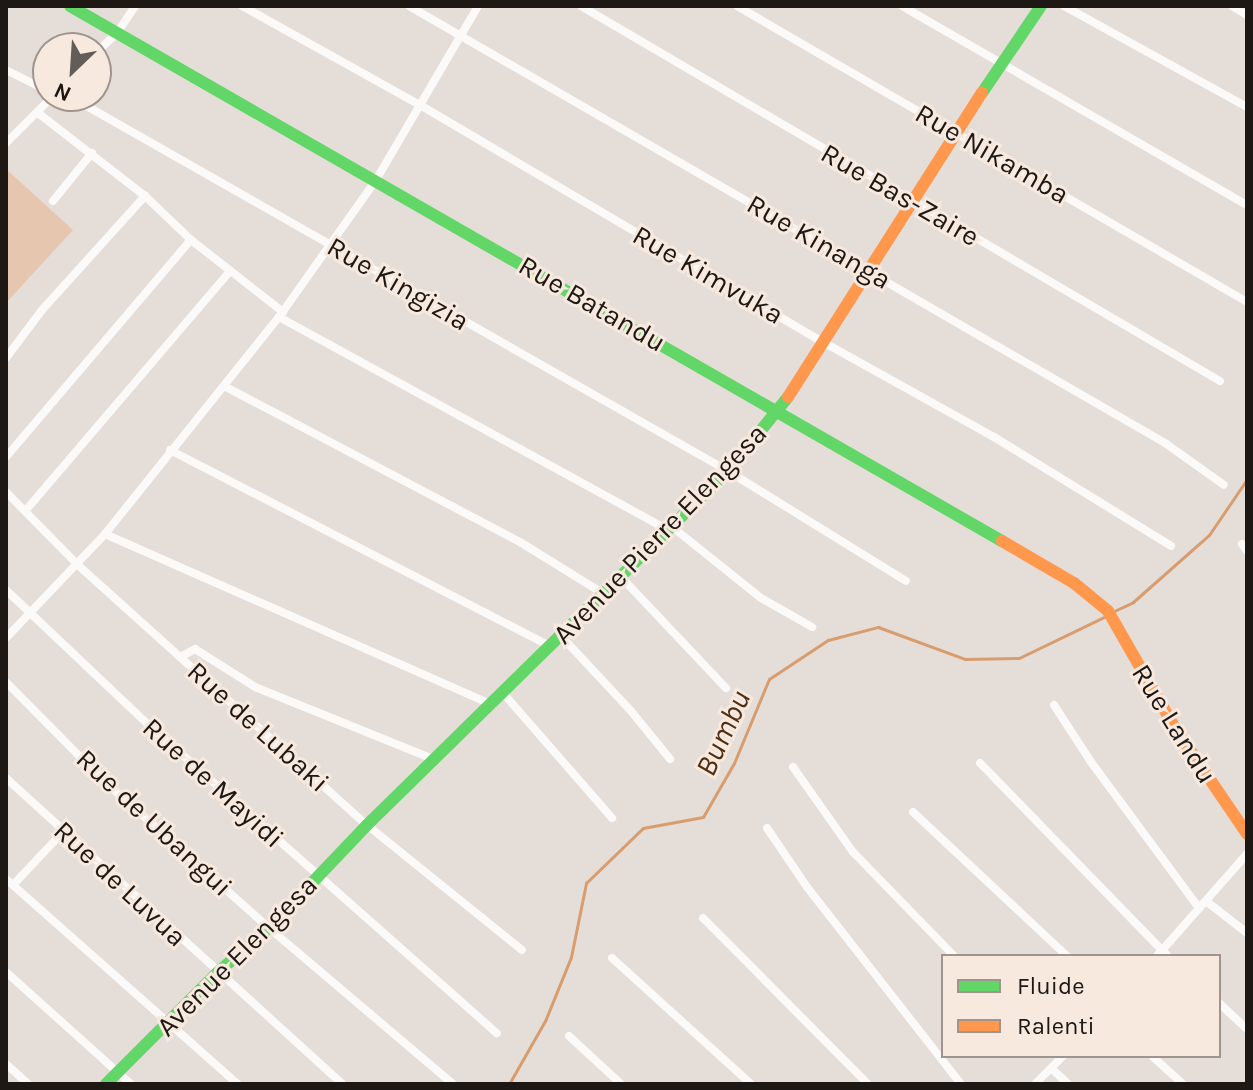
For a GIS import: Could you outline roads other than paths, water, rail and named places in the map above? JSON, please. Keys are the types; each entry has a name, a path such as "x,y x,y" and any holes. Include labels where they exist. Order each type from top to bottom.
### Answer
{"street":[{"name":"Rue Batandu","path":"70,6 1032,558 1074,583 1110,615"},
{"path":"112,38 135,6"},
{"name":"Rue Kimvuka","path":"242,6 420,105 823,342 994,437 1171,546"},
{"name":"Rue Kinanga","path":"409,6 1165,443 1224,485"},
{"path":"6,638 79,566 281,314 376,180 478,6"},
{"name":"Rue Bas-Zaire","path":"581,6 1220,381"},
{"name":"Rue Nikamba","path":"737,6 1247,302"},
{"path":"902,6 1247,205"},
{"name":"Avenue Pierre Elengesa","path":"367,825 728,471 779,411 955,132 1041,6"},
{"path":"1064,6 1247,107"},
{"path":"1232,6 1247,15"},
{"path":"6,70 32,83"},
{"name":"Rue Kingizia","path":"97,112 728,471 906,581"},
{"path":"6,143 38,113 145,196 191,240 281,314 670,528 761,598 812,627"},
{"path":"53,201 92,153"},
{"path":"6,358 42,310 145,196"},
{"path":"6,457 191,240"},
{"path":"26,510 230,271"},
{"path":"224,386 520,542 604,594"},
{"path":"170,450 550,646"},
{"name":"Rue de Lubaki","path":"6,492 79,566 367,825 522,950"},
{"path":"105,534 490,704"},
{"path":"621,577 726,688"},
{"name":"Rue de Mayidi","path":"6,590 317,877 497,1033"},
{"name":"Rue Landu","path":"1110,615 1175,728 1247,834"},
{"path":"561,636 631,711 670,759"},
{"path":"180,657 195,649 255,687 433,759"},
{"name":"Rue de Ubangui","path":"6,682 104,781 269,928 453,1084"},
{"path":"503,693 612,818"},
{"path":"1054,705 1091,762 1202,904 1247,933"},
{"path":"980,763 1162,954 1247,854"},
{"path":"793,767 863,863 952,954"},
{"name":"Rue de Luvua","path":"6,778 342,1084"},
{"path":"913,812 1065,954"},
{"name":"Avenue Elengesa","path":"106,1084 217,973 269,928 367,825"},
{"path":"767,828 807,887 961,1084"},
{"path":"63,832 9,883 238,1084"},
{"path":"703,918 868,1084"},
{"path":"612,958 751,1084"},
{"path":"6,972 131,1084"},
{"path":"1221,1005 1247,1029"},
{"path":"569,1036 621,1084"},
{"path":"1035,1084 1060,1058"},
{"path":"1154,1058 1183,1084"},
{"path":"6,1064 28,1084"},
{"path":"1052,1069 1068,1084"}],"waterway":[{"name":"Bumbu","path":"1112,612 1133,602 1209,535 1247,479"},
{"name":"Bumbu","path":"509,1084 545,1021 571,957 586,883 643,828 703,817 734,763 769,679 828,640 878,627 965,659 1019,658 1106,616"}]}
